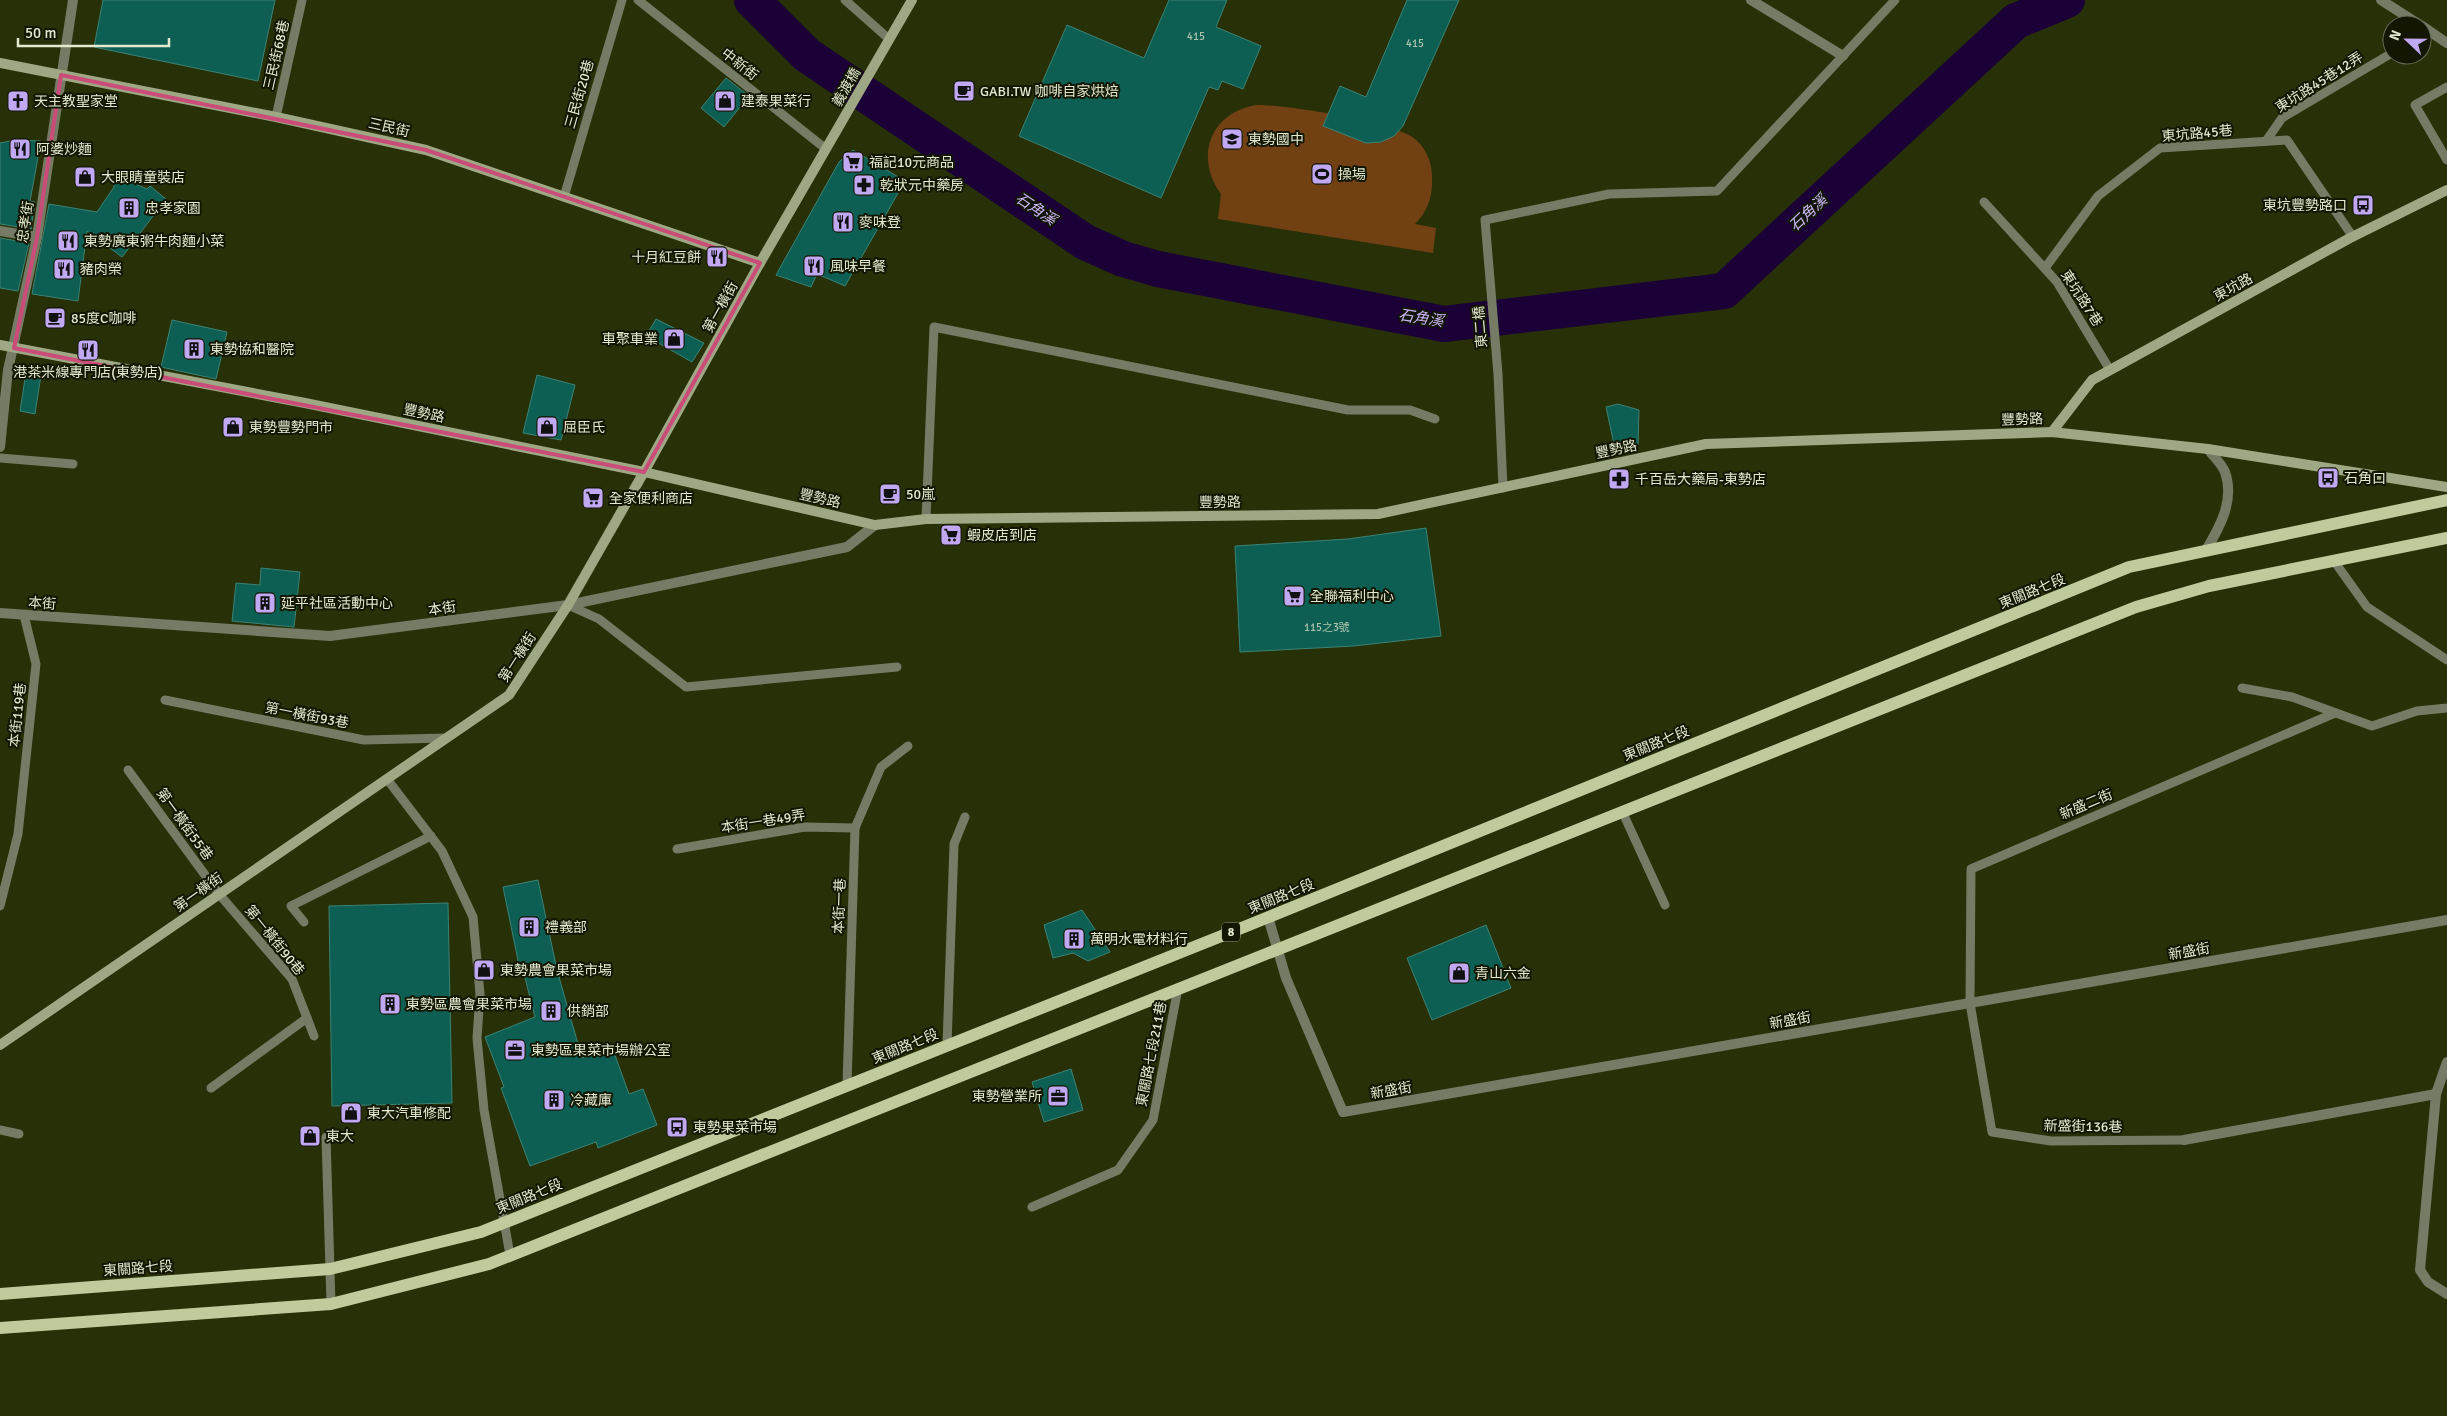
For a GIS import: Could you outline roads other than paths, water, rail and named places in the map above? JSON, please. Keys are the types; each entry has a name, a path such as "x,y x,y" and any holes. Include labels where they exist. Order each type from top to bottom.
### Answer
{"main road":[{"name":"東關路七段","path":"0,1294 330,1269 481,1232 1268,917 2129,567 2447,500"},
{"name":"8","path":"0,1328 332,1304 489,1264 2136,607 2209,586 2447,538"}],"street":[{"name":"忠孝街","path":"0,447 8,370 37,237 73,0"},
{"name":"義渡橋","path":"826,149 912,0"},
{"path":"1750,0 1843,56"},
{"path":"2381,0 2403,15"},
{"path":"2432,34 2447,43"},
{"name":"三民街","path":"0,63 276,117 426,150 760,263"},
{"name":"第一橫街","path":"0,1045 509,695 568,605 826,149"},
{"name":"東坑路","path":"2052,432 2092,380 2353,237 2447,190"},
{"path":"0,231 37,237"},
{"name":"豐勢路","path":"0,345 304,403 644,472 875,524 926,518 1378,514 1706,444 2052,432 2208,450 2447,487"},
{"path":"2206,550 2220,525 2229,498 2225,471 2208,450"},
{"name":"本街","path":"0,613 330,636 568,605 846,547 875,524"},
{"name":"新盛街","path":"1268,917 1286,978 1343,1112 2447,920"},
{"path":"2447,1062 2436,1094 2420,1270 2428,1282 2447,1294"},
{"path":"2184,1140 2436,1094"}],"lane":[{"name":"三民街68巷","path":"276,117 302,0"},
{"name":"三民街20巷","path":"564,197 622,0"},
{"name":"中新街","path":"638,0 826,149"},
{"path":"845,0 889,39"},
{"path":"1843,56 1895,0"},
{"name":"東二橋","path":"1503,488 1498,374 1485,220 1609,194 1716,191 1843,56"},
{"name":"東坑路45巷12弄","path":"2266,141 2282,118 2382,59"},
{"path":"2447,87 2415,105 2447,160"},
{"name":"東坑路45巷","path":"2045,268 2098,196 2160,148 2287,140 2353,237"},
{"name":"東坑路7巷","path":"1984,202 2058,282 2110,370"},
{"path":"926,518 934,327 1348,410 1410,410 1435,419"},
{"path":"0,458 73,464"},
{"path":"2334,561 2366,607 2447,660"},
{"path":"568,605 599,619 686,687 897,667"},
{"name":"本街119巷","path":"0,906 18,834 36,664 24,615"},
{"path":"2242,688 2292,698 2372,726 2417,711 2447,708"},
{"name":"第一橫街93巷","path":"165,700 364,740 446,738"},
{"name":"新盛二街","path":"1970,1003 1971,869 2335,712"},
{"name":"本街一巷","path":"847,1086 855,828 881,767 908,746"},
{"name":"第一橫街55巷","path":"128,770 219,894"},
{"path":"387,779 442,851 473,917 480,994 477,1038 484,1110 510,1255"},
{"path":"1622,812 1664,905"},
{"path":"947,1045 954,844 965,817"},
{"name":"本街一巷49弄","path":"677,849 805,826 855,828"},
{"path":"304,922 291,906 431,836"},
{"name":"第一橫街90巷","path":"219,894 292,979 314,1036"},
{"name":"東關路七段211巷","path":"1032,1207 1118,1170 1153,1120 1178,988"},
{"name":"新盛街136巷","path":"1970,1003 1992,1132 2051,1140 2184,1140"},
{"path":"211,1088 307,1018"},
{"path":"0,1130 19,1134"},
{"path":"326,1137 332,1304"}],"waterway":[{"name":"石角溪","path":"752,0 807,55 1085,242 1123,259 1158,269 1444,324 1724,291 2016,21 2067,0"}],"place":[{"name":"GABI.TW 咖啡自家烘焙","path":"964,91"},
{"name":"天主教聖家堂","path":"18,101"},
{"name":"建泰果菜行","path":"725,101"},
{"name":"東勢國中","path":"1232,139"},
{"name":"阿婆炒麵","path":"20,149"},
{"name":"福記10元商品","path":"853,162"},
{"name":"操場","path":"1322,174"},
{"name":"大眼睛童裝店","path":"85,177"},
{"name":"乾狀元中藥房","path":"864,185"},
{"name":"東坑豐勢路口","path":"2363,205"},
{"name":"忠孝家園","path":"129,208"},
{"name":"麥味登","path":"843,222"},
{"name":"東勢廣東粥牛肉麵小菜","path":"68,241"},
{"name":"十月紅豆餅","path":"717,257"},
{"name":"風味早餐","path":"814,266"},
{"name":"豬肉榮","path":"64,269"},
{"name":"85度C咖啡","path":"55,318"},
{"name":"車聚車業","path":"674,339"},
{"name":"東勢協和醫院","path":"194,349"},
{"name":"港茶米線專門店(東勢店)","path":"88,350"},
{"name":"東勢豐勢門市","path":"233,427"},
{"name":"屈臣氏","path":"547,427"},
{"name":"石角口","path":"2328,478"},
{"name":"千百岳大藥局-東勢店","path":"1619,479"},
{"name":"50嵐","path":"890,494"},
{"name":"全家便利商店","path":"593,498"},
{"name":"蝦皮店到店","path":"951,535"},
{"name":"全聯福利中心","path":"1294,596"},
{"name":"延平社區活動中心","path":"265,603"},
{"name":"禮義部","path":"529,927"},
{"name":"萬明水電材料行","path":"1074,939"},
{"name":"東勢農會果菜市場","path":"484,970"},
{"name":"青山六金","path":"1459,973"},
{"name":"東勢區農會果菜市場","path":"390,1004"},
{"name":"供銷部","path":"551,1011"},
{"name":"東勢區果菜市場辦公室","path":"515,1050"},
{"name":"東勢營業所","path":"1058,1096"},
{"name":"冷藏庫","path":"554,1100"},
{"name":"東大汽車修配","path":"351,1113"},
{"name":"東勢果菜市場","path":"677,1127"},
{"name":"東大","path":"310,1136"}]}
